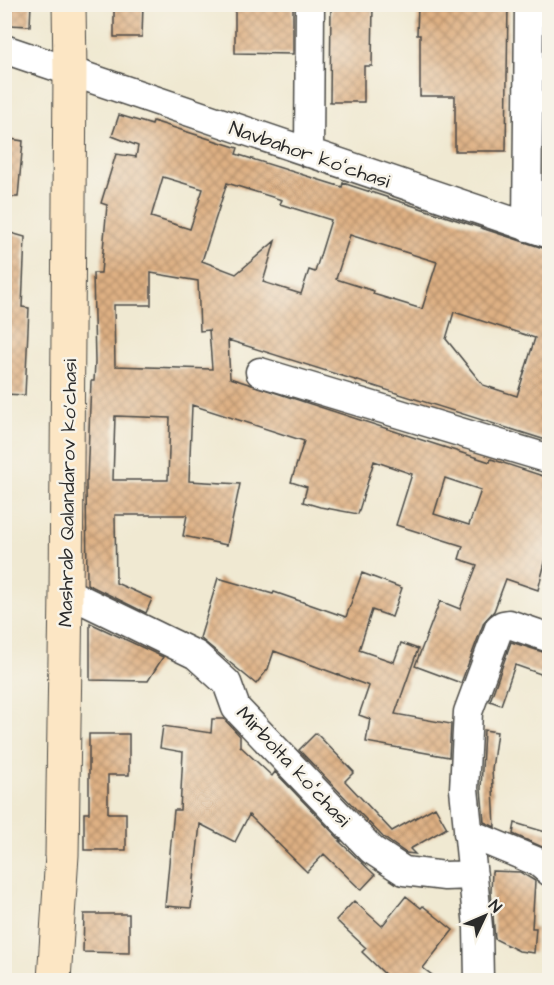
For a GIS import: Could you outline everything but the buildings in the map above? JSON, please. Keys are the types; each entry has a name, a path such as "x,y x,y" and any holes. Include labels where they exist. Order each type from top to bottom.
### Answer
{"main road":[{"name":"Mashrab Qalandarov ko'chasi","path":"54,981 62,855 66,592 69,4"}],"street":[{"path":"309,153 310,4"},
{"path":"529,4 538,230"},
{"name":"Navbahor koʻchasi","path":"4,49 538,230"},
{"path":"260,372 549,459"},
{"name":"Mirbolta koʻchasi","path":"66,592 196,655 214,669 227,683 236,708 372,850 404,871 445,876 473,875"},
{"path":"479,981 478,927 464,789 468,712 499,628 509,624 549,638"},
{"path":"468,833 538,862 549,872"}]}
